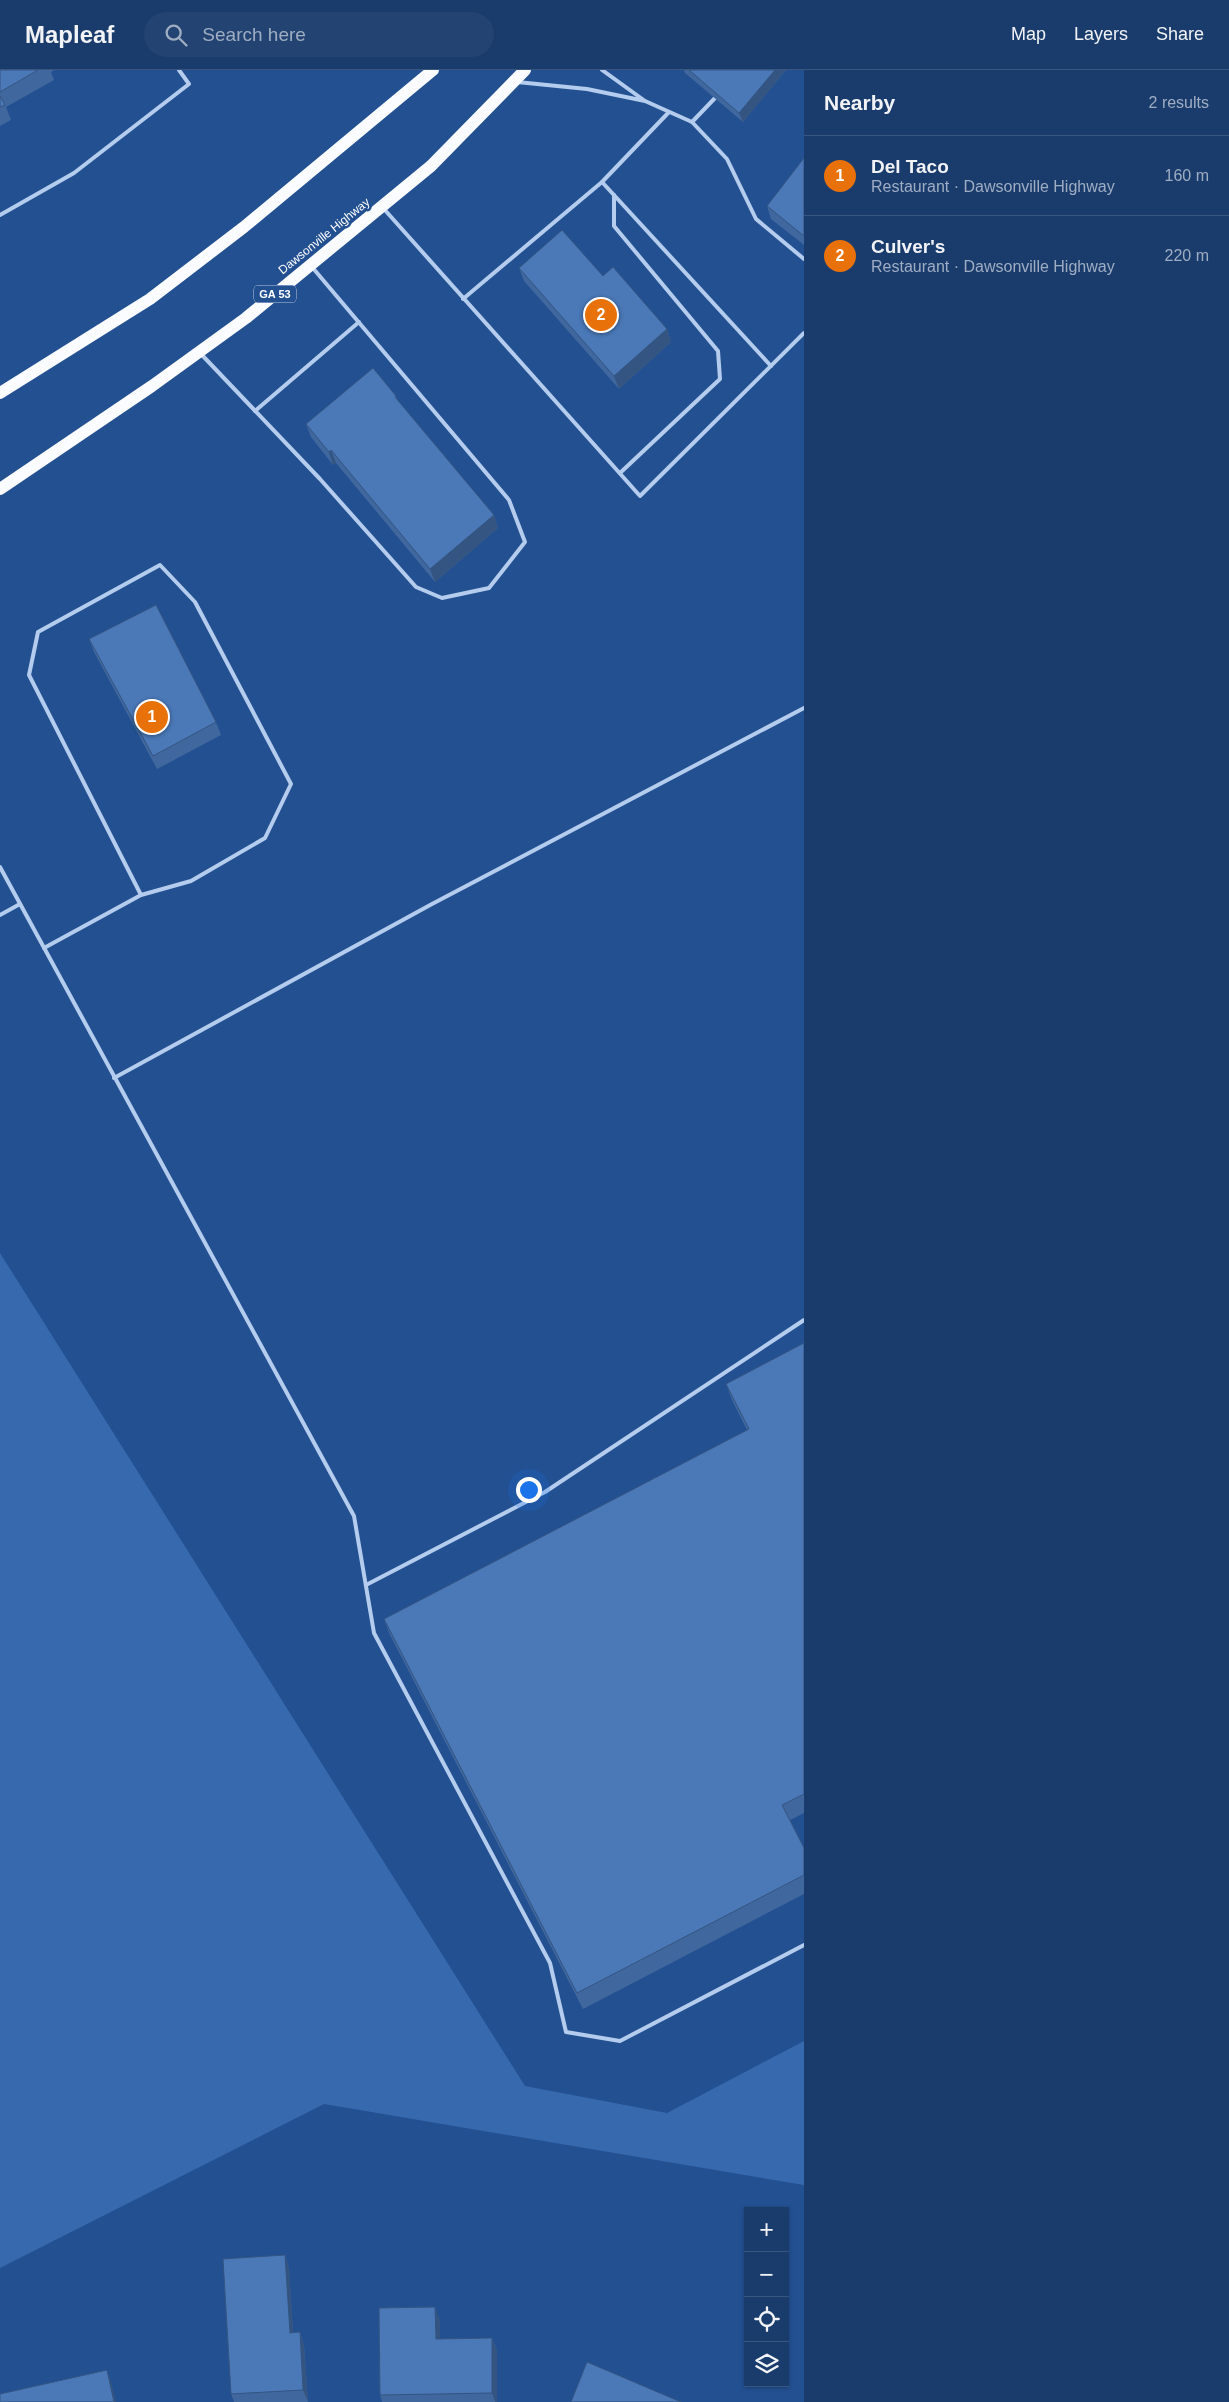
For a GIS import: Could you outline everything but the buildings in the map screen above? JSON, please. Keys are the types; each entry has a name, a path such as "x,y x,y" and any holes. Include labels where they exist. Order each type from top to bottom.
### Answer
{"main road":[{"path":"0,393 150,299 244,226 433,70"},
{"name":"Dawsonville Highway","path":"0,488 246,318 431,166 525,70"}],"lane":[{"path":"0,215 74,172 189,84 179,70"},
{"path":"602,70 645,101 692,122 727,159 756,219 804,259"},
{"path":"515,82 587,89 645,101"},
{"path":"692,122 715,98"},
{"path":"463,299 602,182 669,112"},
{"path":"602,182 772,366"},
{"path":"614,195 614,226 718,351 720,379 620,473"},
{"path":"382,207 640,496 804,333"},
{"path":"199,352 416,587 442,598 489,588 525,542 510,500 310,265"},
{"path":"255,411 359,322"},
{"path":"44,948 141,895 191,881 265,838 290,784 195,602 160,565 38,632 29,675 141,895"},
{"path":"114,1078 440,900 804,708"},
{"path":"0,867 354,1516 374,1633 550,1963 566,2032 620,2040 804,1945"},
{"path":"0,915 20,904"},
{"path":"366,1585 545,1492 804,1320"}],"shaded area":[{"path":"0,1253 525,2086 667,2113 804,2041 804,2185 324,2104 0,2268"}],"place":[{"name":"Culver's","path":"601,315"},
{"name":"Del Taco","path":"152,717"}]}
